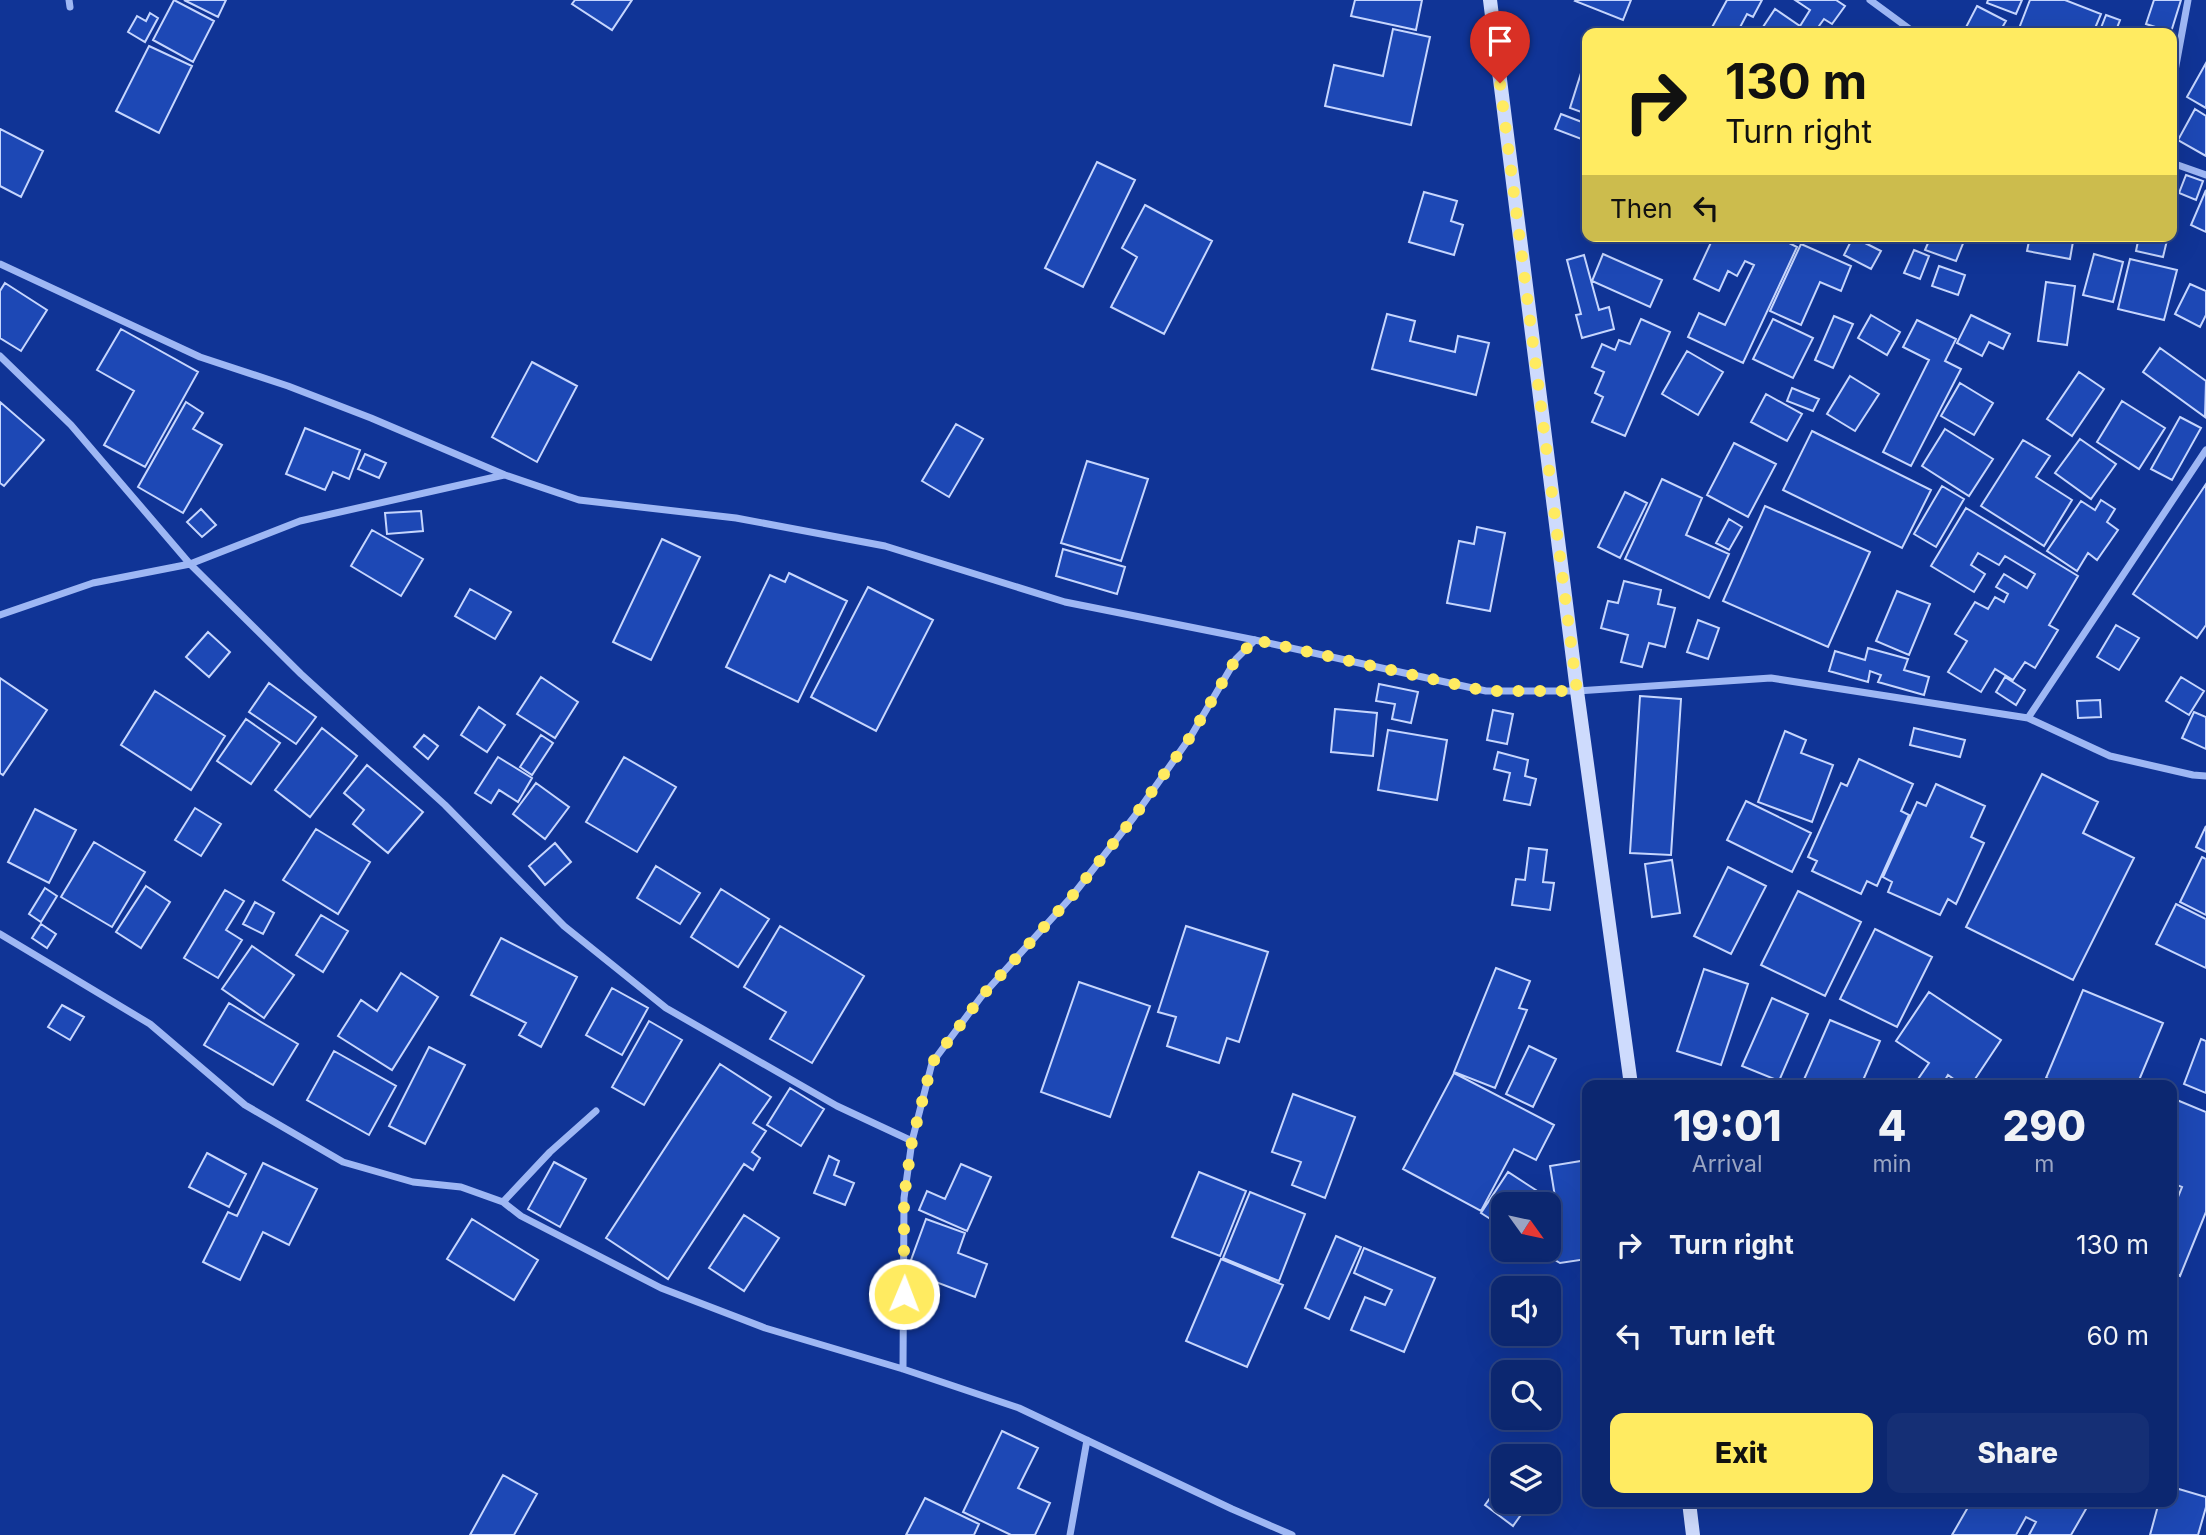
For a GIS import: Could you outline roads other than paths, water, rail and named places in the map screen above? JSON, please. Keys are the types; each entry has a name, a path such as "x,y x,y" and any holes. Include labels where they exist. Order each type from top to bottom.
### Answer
{"street":[{"path":"1490,0 1577,691 1630,1080"},
{"path":"1870,0 1908,28"},
{"path":"2177,60 2188,0"},
{"path":"2177,165 2206,175"},
{"path":"0,264 200,357 288,386 372,418 505,475 579,500 736,518 885,546 1065,601 1486,691 1577,691 1771,678 2028,718 2110,756 2206,776"},
{"path":"0,356 71,425 190,565 301,674 445,805 564,926 666,1008 837,1106 912,1141"},
{"path":"2028,718 2206,450"},
{"path":"0,615 93,583 190,565 300,521 505,475"},
{"path":"903,1369 904,1198 912,1141 932,1063 981,997 1073,895 1134,817 1191,736 1236,659 1255,640"},
{"path":"0,934 150,1024 245,1105 343,1162 414,1182 461,1187 503,1202 521,1216 661,1288 765,1328 903,1369 1019,1408 1292,1535"},
{"path":"503,1202 550,1153 596,1111"},
{"path":"1070,1535 1087,1440"},
{"path":"1690,1507 1693,1535"}]}
